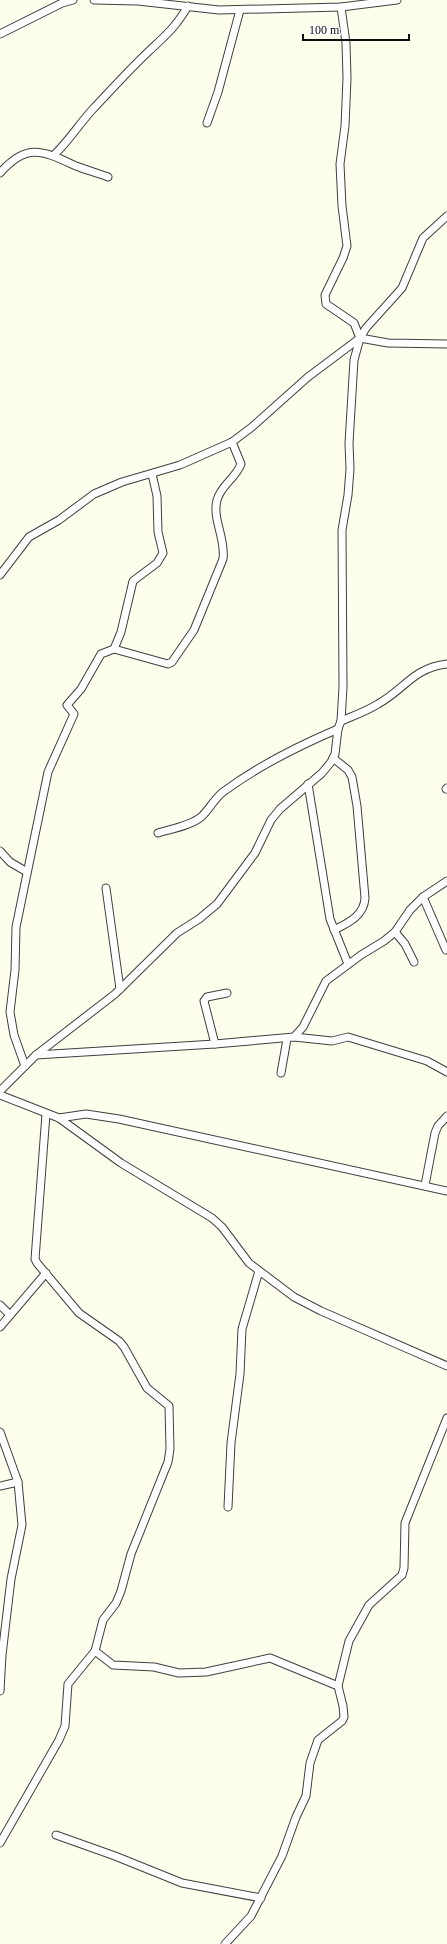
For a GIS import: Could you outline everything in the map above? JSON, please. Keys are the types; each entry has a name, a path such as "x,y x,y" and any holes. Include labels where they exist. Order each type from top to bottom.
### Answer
{"street":[{"path":"0,34 62,3 73,0"},
{"path":"94,0 138,1 219,10 341,7 397,0"},
{"path":"54,155 68,142 75,130 92,109 174,28 188,6"},
{"path":"341,7 346,42 347,78 345,126 340,164 342,206 347,246 343,258 325,295 326,304 354,323 360,338"},
{"path":"207,123 218,92 240,10"},
{"path":"0,173 20,155 30,152 54,155 78,166 108,176"},
{"path":"0,1091 36,1055 120,989 177,933 199,919 217,904 255,853 271,820 280,809 322,773 333,758 335,754 338,729 341,721 344,652 342,530 348,495 350,469 349,443 354,360 360,338 366,328 402,288 423,238 447,216"},
{"path":"0,575 19,548 30,537 59,520 94,494 122,482 180,465 232,442 252,427 308,377 360,338 388,343 447,344"},
{"path":"25,1066 14,1035 10,1012 15,970 16,927 48,772 74,714 66,705 81,689 101,654 114,649 168,664 172,662 194,630 223,559 224,550 217,517 217,501 221,490 239,470 241,464 232,442"},
{"path":"114,649 121,632 133,580 157,563 163,553 158,532 157,496 152,474"},
{"path":"341,721 379,704 423,670 435,665 447,664"},
{"path":"158,833 201,818 221,793 286,754 338,729"},
{"path":"333,758 348,770 352,777 357,806 365,898 365,905 354,920 334,930"},
{"path":"308,784 326,901 330,919 348,964"},
{"path":"0,851 10,862 27,872"},
{"path":"281,1073 290,1038 303,1027 326,982 348,964 395,932 403,918 423,897 447,881"},
{"path":"106,888 120,989"},
{"path":"423,897 446,950"},
{"path":"395,932 405,944 414,962"},
{"path":"215,1044 204,1001 207,997 227,993"},
{"path":"36,1055 290,1038 332,1041 348,1038 427,1061 447,1072"},
{"path":"0,1095 59,1118 121,1163 212,1218 222,1227 248,1262 304,1304 447,1366"},
{"path":"0,1843 59,1740 65,1726 68,1684 95,1651 103,1620 116,1603 121,1591 131,1554 168,1462 170,1449 169,1406 165,1401 147,1388 122,1344 79,1313 37,1264 35,1255 40,1216 46,1114"},
{"path":"59,1118 86,1114 119,1119 447,1191"},
{"path":"425,1185 435,1133 438,1126 447,1116"},
{"path":"228,1507 231,1443 240,1374 242,1329 259,1271"},
{"path":"0,1327 46,1273"},
{"path":"0,1305 10,1315"},
{"path":"225,1944 251,1916 262,1898 282,1856 296,1817 306,1796 310,1763 314,1747 321,1736 342,1721 344,1717 338,1686 349,1641 369,1605 402,1575 404,1568 405,1523 447,1418"},
{"path":"0,1432 18,1482 22,1525 11,1579 2,1655 0,1691"},
{"path":"0,1486 18,1482"},
{"path":"95,1651 113,1665 154,1667 179,1673 206,1672 270,1658 338,1686"},
{"path":"56,1835 115,1856 182,1884 262,1898"}]}
